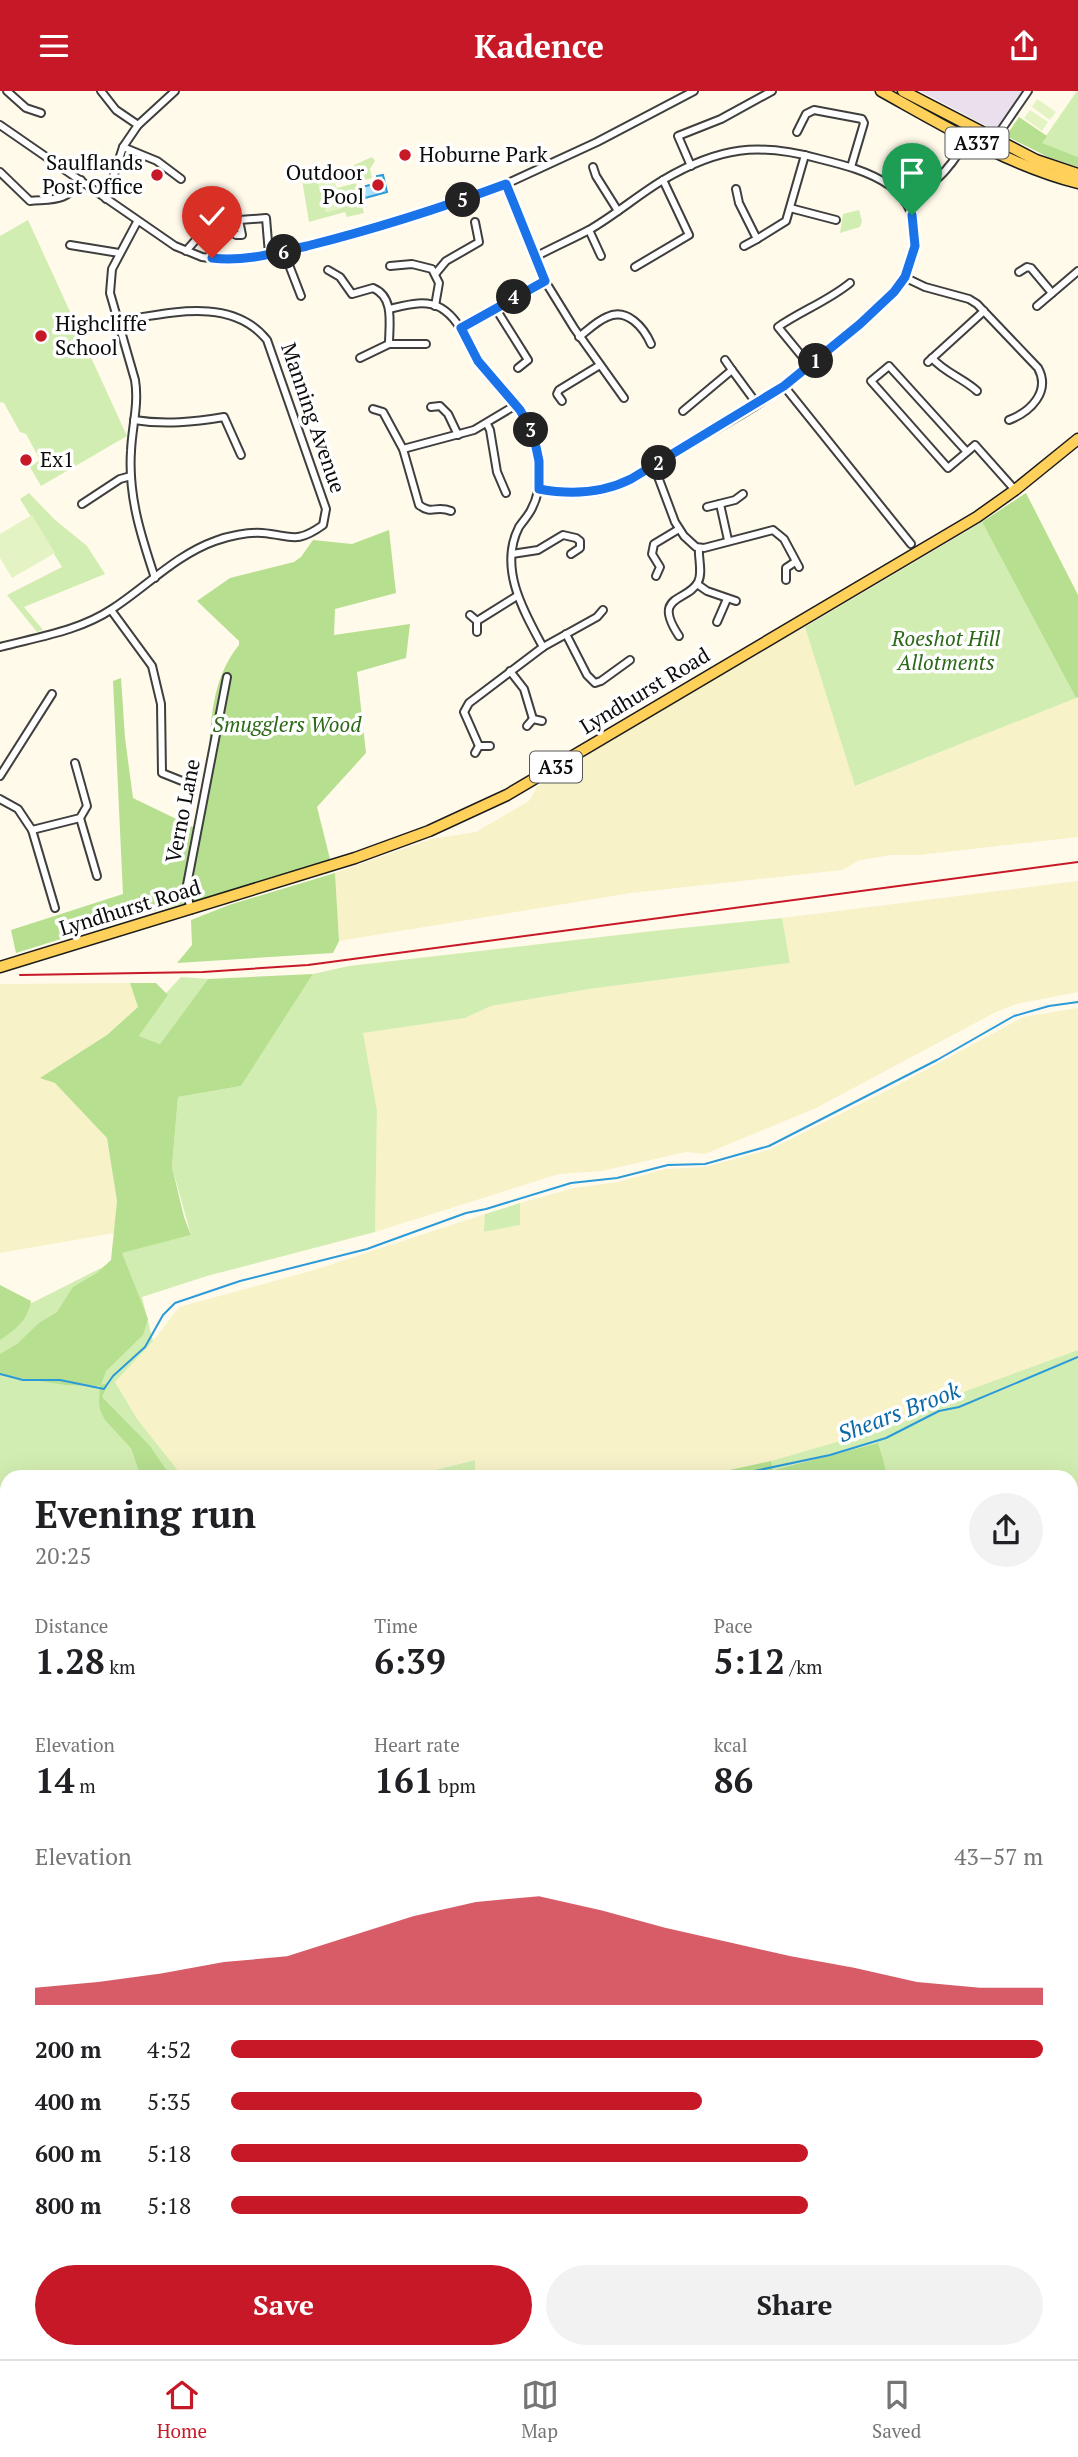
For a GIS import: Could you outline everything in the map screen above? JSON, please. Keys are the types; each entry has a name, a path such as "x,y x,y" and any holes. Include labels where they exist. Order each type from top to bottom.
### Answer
{"main road":[{"name":"A337","path":"881,91 1003,156 1078,183"},
{"name":"A337","path":"903,91 1036,160 1078,174"},
{"name":"Lyndhurst Road","path":"0,967 369,854 429,831 507,795 976,517 1015,490 1077,440"}],"street":[{"path":"7,91 26,108 41,113"},
{"path":"101,91 116,110 138,125"},
{"path":"106,199 124,147 138,125 175,91"},
{"path":"678,91 683,98"},
{"path":"0,125 158,235 186,251 202,257 224,260 284,252 365,232 506,184 548,166 694,91"},
{"path":"691,166 677,132 722,118 772,91"},
{"path":"995,139 1028,91"},
{"path":"797,132 806,114 814,110 862,119 864,123 851,167"},
{"path":"949,129 956,144 957,155"},
{"path":"124,147 157,160 181,179"},
{"path":"537,256 589,230 663,180 721,154 747,149 770,149 805,155 851,167 887,183 905,202 912,215 915,239 912,259 905,277 894,292 810,366 757,404 654,466 608,489 571,492 539,489"},
{"path":"905,202 932,183 957,155 965,150 975,149 1003,156"},
{"path":"744,246 785,223 805,155"},
{"path":"593,167 618,211"},
{"path":"0,172 30,201 72,194 81,180"},
{"path":"663,180 693,243"},
{"path":"506,184 545,281 579,337 624,397"},
{"path":"736,189 739,203 757,239"},
{"path":"790,208 836,220"},
{"path":"236,236 242,235 239,220 266,218 269,254"},
{"path":"137,222 119,253 110,279 110,293 136,387 131,476 135,516 155,578"},
{"path":"436,273 446,261 478,242 475,222"},
{"path":"589,230 601,256"},
{"path":"186,251 200,235"},
{"path":"635,267 689,235"},
{"path":"70,244 119,253"},
{"path":"284,252 301,296"},
{"path":"390,266 412,261 429,267 436,273 439,286 435,306"},
{"path":"1019,272 1027,267 1031,268 1052,293"},
{"path":"328,270 340,277 352,294 377,289 385,296 389,309 389,344"},
{"path":"1037,306 1078,271"},
{"path":"905,277 925,287 969,299 984,310 1033,363 1042,379 1038,399 1020,416 1009,420"},
{"path":"461,328 545,281"},
{"path":"778,327 798,313 840,292 849,283"},
{"path":"389,309 417,303 440,308 461,328 478,361 516,405 533,433 539,461 539,489 531,510 516,534 512,554 517,596 543,647"},
{"path":"496,309 528,360 518,367"},
{"name":"Manning Avenue","path":"0,647 87,623 111,610 204,544 223,537 261,533 288,539 308,536 323,525 326,509 267,340 259,329 229,313 198,310 117,321"},
{"path":"977,391 930,360 984,310"},
{"path":"579,337 606,317 620,315 637,322 650,344"},
{"path":"773,319 810,366"},
{"path":"360,358 389,344 426,344"},
{"path":"725,360 757,404"},
{"path":"562,401 559,390 600,365"},
{"path":"967,452 889,366 872,381 948,468 967,452 975,445 1015,490"},
{"path":"683,411 732,370"},
{"path":"784,386 911,544"},
{"path":"431,407 441,403 458,435"},
{"path":"403,449 458,435 487,424 516,405"},
{"path":"373,409 383,412 403,449 419,505 431,510 442,507 452,511"},
{"path":"134,421 188,423 224,418 241,455"},
{"path":"487,424 497,472 506,493"},
{"path":"654,466 679,529 692,545 699,548 773,530 780,522"},
{"path":"82,504 120,479 131,476"},
{"path":"502,484 510,481"},
{"path":"707,507 735,500 743,494"},
{"path":"442,507 443,499"},
{"path":"720,504 727,540"},
{"path":"660,568 652,554 654,544 679,529"},
{"path":"773,530 783,539 797,565 786,568 786,580"},
{"path":"512,554 538,550 563,535 580,541 580,548 571,554"},
{"path":"679,636 674,629 670,606 697,584 700,577 699,548"},
{"path":"656,576 660,568 668,566"},
{"path":"697,584 736,601"},
{"path":"478,621 517,596"},
{"path":"717,622 727,599"},
{"path":"111,610 152,666 161,704 162,773 187,783"},
{"path":"464,712 469,703 510,671 543,647 597,617 603,610"},
{"path":"470,615 478,621"},
{"path":"477,632 478,621"},
{"path":"566,634 591,681 595,683 630,660"},
{"path":"621,667 628,676"},
{"path":"510,671 524,689 533,719"},
{"name":"Verno Lane","path":"191,910 186,890 228,677"},
{"path":"0,776 52,694"},
{"path":"453,712 464,712"},
{"path":"464,712 479,746"},
{"path":"533,719 542,721"},
{"path":"527,726 533,719"},
{"path":"479,746 490,746"},
{"path":"475,753 479,746"},
{"path":"32,830 80,818 87,806 75,763"},
{"path":"0,799 19,809 32,830 55,908"},
{"path":"80,818 97,876"}],"shaded area":[{"path":"920,91 1023,91 1001,124 992,129"},
{"path":"805,627 856,786 1078,697 1078,837 919,855 892,855 860,860 842,870 631,893 339,941 335,873 431,839 476,832 529,801 537,787 597,749"},
{"path":"1078,881 1078,992 1016,1004 994,1013 816,1108 705,1154 686,1152 602,1171 559,1174 375,1232 377,1111 362,1033 465,1018 491,1006 589,989 790,963 782,918"},
{"path":"130,983 138,1007 107,1035 41,1078 55,1082 107,1138 117,1201 114,1233 0,1253 0,984"},
{"path":"1078,1008 1078,1350 936,1402 903,1423 771,1461 729,1470 475,1470 474,1460 435,1470 167,1470 115,1382 153,1341 179,1307 311,1271 485,1214 485,1232 520,1225 520,1203 574,1188 618,1182 666,1169 705,1167 771,1149 898,1085 1023,1017"}],"green space":[{"path":"1078,91 1078,157 1041,143"},
{"path":"1037,99 1056,112 1050,120 1032,107"},
{"path":"1030,110 1048,122 1042,131 1024,118"},
{"path":"1019,117 1047,136 1042,143 1078,157 1078,167 1048,157 1006,136"},
{"path":"372,157 375,161 370,169 372,178 365,180 363,175 357,173 354,165"},
{"path":"316,174 326,212 342,208 337,188 356,183 364,213 347,217 345,212 309,222 302,180 291,181 286,177"},
{"path":"333,174 342,208 326,212 317,178"},
{"path":"859,210 862,221 860,227 840,233 843,214"},
{"name":"Highcliffe School","path":"28,220 127,436 41,486 30,467 40,460 26,434 20,432 4,403 0,402 0,236"},
{"path":"29,493 54,519 87,546 105,574 24,607 43,630 37,632 7,595 62,567 20,499"},
{"path":"1026,493 1078,595 1076,698 982,522"},
{"path":"32,515 55,553 12,578 0,558 0,534"},
{"name":"Roeshot Hill Allotments","path":"982,522 1076,698 855,786 805,627"},
{"name":"Smugglers Wood","path":"389,530 396,593 335,609 334,635 410,624 406,658 357,672 366,753 317,807 331,863 253,887 141,914 16,953 11,930 123,894 113,681 121,678 133,798 199,830 207,783 213,710 226,665 239,641 197,601 230,578 294,562 313,540 352,544"},
{"path":"335,873 339,941 333,953 177,963 192,945 191,920 229,905"},
{"path":"782,918 790,963 589,989 491,1006 465,1018 363,1033 377,1111 375,1232 207,1276 142,1297 153,1341 115,1382 137,1419 177,1470 0,1470 0,1319 123,1257 121,1253 191,1235 172,1167 178,1097 241,1086 313,974 349,966"},
{"path":"313,974 241,1086 178,1097 172,1167 191,1235 122,1253 148,1319 143,1335 106,1371 101,1385 108,1383 102,1397 150,1446 166,1470 139,1470 131,1448 105,1420 100,1410 100,1386 66,1385 0,1375 0,1354 57,1312 73,1287 97,1273 111,1260 117,1201 107,1138 55,1083 40,1078 107,1035 138,1007 130,983 156,983 168,995 139,1036 160,1044 208,979"},
{"path":"181,977 208,979 160,1044 139,1036 167,996 166,993"},
{"path":"520,1203 520,1225 484,1232 485,1214"},
{"path":"0,1285 31,1301 20,1324 0,1340"},
{"path":"1078,1350 1078,1470 886,1470 877,1443 772,1470 771,1461 902,1423 936,1402"},
{"path":"878,1443 886,1470 773,1470"},
{"path":"475,1460 475,1470 435,1470"},
{"path":"771,1461 773,1470 729,1470"}],"water":[{"name":"Outdoor Pool","path":"383,175 387,192 365,198 362,187 378,183 377,176"}],"waterway":[{"path":"0,1374 23,1380 60,1380 104,1389 113,1376 145,1347 163,1315 175,1303 240,1281 367,1249 466,1213 571,1183 617,1178 668,1165 705,1164 769,1146 937,1060 1014,1016 1049,1006 1078,1002"},
{"name":"Shears Brook","path":"759,1470 830,1455 886,1438 939,1411 959,1407 1078,1357"}],"railway":[{"path":"20,975 203,972 308,965 1078,862"}],"place":[{"name":"Hoburne Park","path":"405,155"},
{"name":"Saulflands Post Office","path":"157,175"},
{"name":"Outdoor Pool","path":"378,185"},
{"name":"Highcliffe School","path":"41,336"},
{"name":"Ex1","path":"26,460"}],"route":[{"path":"212,258 224,260 257,257 365,232 506,184 545,281 461,328 478,361 520,410 533,433 539,461 539,489 555,492 596,491 631,479 757,404 810,366 860,324 894,292 905,277 915,246 912,215"}]}
